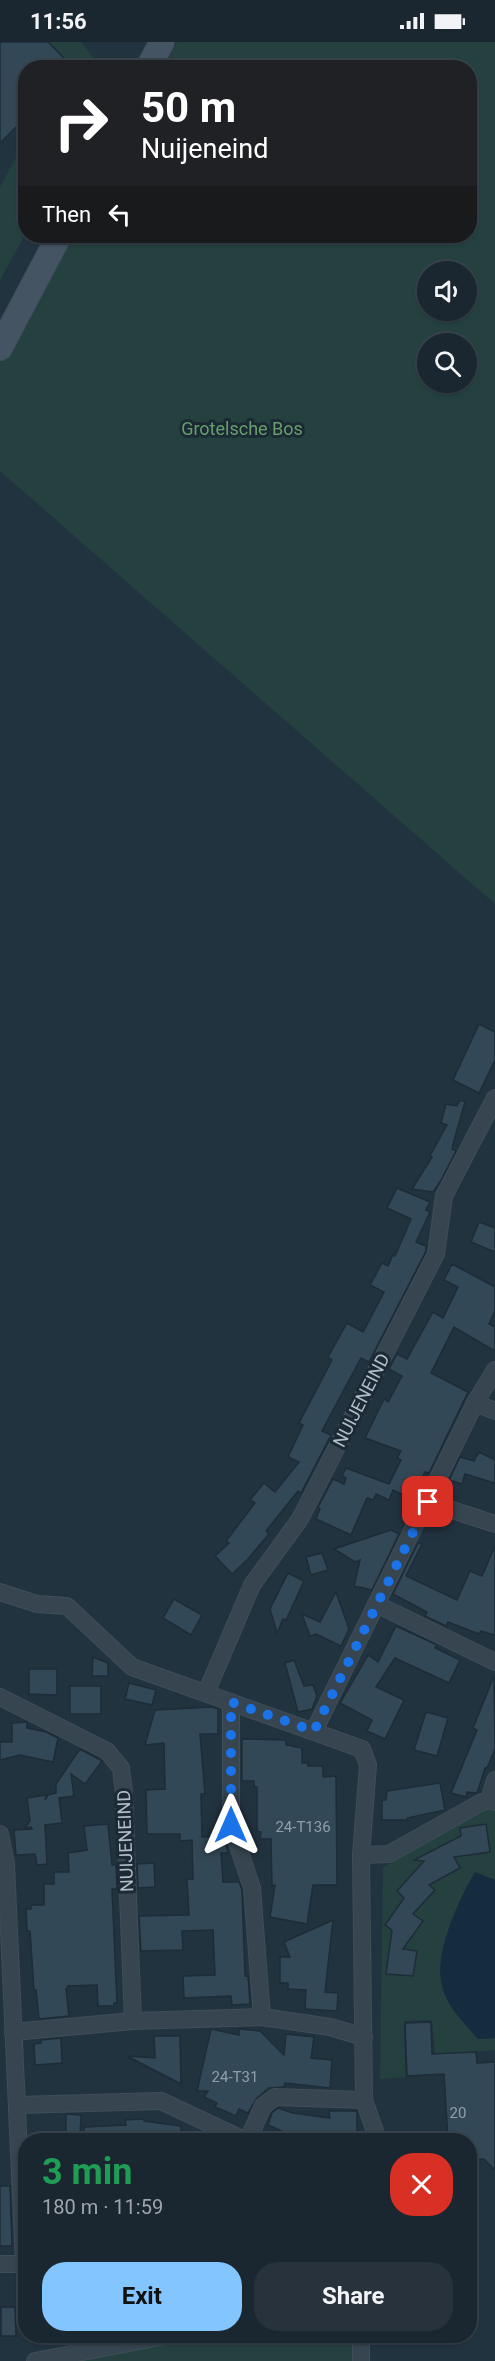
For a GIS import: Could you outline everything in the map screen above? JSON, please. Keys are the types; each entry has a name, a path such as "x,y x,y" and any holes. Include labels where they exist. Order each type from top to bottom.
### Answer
{"street":[{"path":"152,60 162,42"},
{"path":"0,348 56,243"},
{"name":"NUIJENEIND","path":"206,1693 252,1585 300,1519 436,1254 444,1196 495,1098"},
{"path":"314,1731 475,1403 495,1370"},
{"path":"475,1403 495,1411"},
{"path":"428,1502 495,1524"},
{"path":"0,1592 37,1604 67,1606 132,1667 362,1749 368,1765 361,1855 364,2100 376,2133"},
{"path":"376,1604 495,1662"},
{"name":"NUIJENEIND","path":"0,1697 108,1751 122,1768 133,2021"},
{"path":"231,1702 231,1825 252,1888 262,2017"},
{"path":"361,1855 389,1854 480,1803 492,1801 495,1780"},
{"path":"0,1834 6,1864 19,2133"},
{"path":"14,2032 133,2021 262,2017 330,2027 364,2037"},
{"path":"250,2133 263,2106 275,2097 364,2100"},
{"path":"18,2105 160,2101 231,2133"},
{"path":"0,2264 18,2264"},
{"path":"35,2361 129,2343"},
{"path":"361,2343 361,2361"}],"green space":[{"path":"0,42 81,42 95,60 18,60"},
{"name":"Grotelsche Bos","path":"177,42 495,42 495,904 0,471 0,362 69,243 477,243 477,60 168,60"},
{"path":"18,154 18,243 21,243 0,280 0,187"},
{"path":"495,1808 495,1880 475,1872 456,1910 442,1960 478,2039 495,2038 495,2050 435,2056 432,2020 404,2021 405,2077 380,2079 383,1868 467,1814"},
{"path":"148,2343 355,2343 358,2361 65,2361"}],"water":[{"path":"475,1872 495,1880 495,2038 478,2039 462,2021 444,1994 440,1973 444,1943 449,1928"}],"building":[{"path":"0,42 48,42 66,60 18,60 18,127 0,143"},
{"path":"479,1024 495,1032 495,1060 479,1093 453,1080"},
{"path":"460,1100 465,1102 452,1149 456,1151 440,1182 433,1192 412,1189 432,1157 430,1156 447,1125 441,1123 446,1104 457,1106"},
{"path":"397,1188 430,1202 426,1210 430,1212 416,1242 426,1246 426,1251 369,1362 361,1358 322,1431 331,1435 301,1493 298,1491 266,1531 269,1534 232,1574 215,1556 229,1543 226,1541 255,1503 250,1500 264,1483 275,1492 299,1462 288,1457 303,1425 299,1423 332,1360 328,1357 347,1323 363,1332 384,1292 370,1285 382,1263 388,1266 393,1255 395,1256 411,1219 387,1208"},
{"path":"479,1222 495,1228 495,1252 471,1242"},
{"path":"452,1264 495,1287 495,1311 489,1324 495,1327 495,1351 454,1327 431,1373 468,1392 429,1473 425,1472 412,1499 393,1490 389,1500 376,1494 373,1500 367,1498 351,1535 316,1519 320,1509 318,1507 333,1479 344,1484 346,1478 342,1476 346,1468 389,1484 401,1460 397,1458 401,1451 365,1438 384,1399 388,1402 402,1376 389,1369 397,1354 407,1359 433,1312 443,1318 458,1287 444,1280"},
{"path":"479,1452 495,1460 495,1483 465,1474 462,1484 449,1480 460,1457 474,1461"},
{"path":"391,1530 399,1534 372,1590 354,1586 360,1560 355,1562 334,1549"},
{"path":"418,1543 422,1544 406,1576 457,1600 470,1571 482,1576 495,1546 495,1635 481,1631 479,1634 448,1622 446,1626 425,1616 427,1612 393,1594"},
{"path":"322,1553 328,1570 311,1575 306,1557"},
{"path":"288,1573 304,1581 286,1620 283,1619 277,1633 270,1609"},
{"path":"336,1592 349,1629 341,1646 316,1634 310,1636 302,1614 320,1622"},
{"path":"174,1599 202,1615 191,1635 163,1618"},
{"path":"396,1626 437,1645 435,1648 460,1660 449,1683 395,1658 376,1687 404,1700 385,1739 367,1731 372,1720 340,1703 368,1655 378,1662"},
{"path":"93,1657 108,1663 108,1676 92,1676"},
{"path":"294,1660 304,1686 313,1685 317,1696 312,1709 298,1712 285,1663"},
{"path":"29,1669 57,1669 57,1695 29,1694"},
{"path":"494,1676 495,1749 485,1768 477,1793 467,1792 466,1797 451,1793 477,1730 473,1728"},
{"path":"129,1683 156,1690 152,1705 125,1699"},
{"path":"70,1686 101,1686 101,1714 70,1714"},
{"path":"212,1707 218,1709 218,1734 200,1734 205,1794 201,1794 202,1837 224,1836 228,1853 221,1853 223,1882 239,1882 242,1890 245,1976 248,1976 250,2004 232,2005 231,1996 184,1998 183,1976 215,1975 213,1930 182,1931 183,1950 141,1951 139,1916 189,1915 187,1879 193,1879 192,1840 180,1841 180,1834 147,1834 146,1790 165,1789 164,1743 145,1745 155,1710"},
{"path":"426,1712 448,1718 437,1756 414,1750"},
{"path":"27,1722 27,1728 46,1732 58,1738 53,1762 20,1755 0,1760 0,1742 12,1742 12,1723"},
{"path":"242,1739 286,1740 286,1745 302,1748 302,1763 308,1763 308,1766 323,1766 323,1777 336,1776 337,1885 313,1885 307,1924 270,1917 275,1885 272,1886 271,1839 260,1839 261,1832 257,1831 257,1787 254,1787 254,1781 242,1781"},
{"path":"80,1749 102,1761 85,1784 71,1774 74,1796 59,1798 62,1823 45,1825 47,1864 37,1865 35,1854 16,1855 14,1830 32,1829 31,1827 25,1828 30,1821 27,1798 46,1795 45,1800 48,1795 56,1793 56,1784"},
{"path":"440,1783 445,1810 407,1818 407,1820 382,1820 382,1800 386,1800 387,1791"},
{"path":"108,1824 112,1865 116,1865 117,1889 112,1889 117,2003 114,2003 114,2006 98,2006 97,1985 68,1986 66,1989 69,2016 39,2019 26,1909 31,1909 31,1905 44,1905 44,1884 54,1884 54,1872 69,1872 68,1853 87,1850 84,1826"},
{"path":"486,1824 490,1852 454,1857 460,1868 429,1885 435,1890 413,1914 423,1921 403,1949 417,1951 413,1976 386,1974 392,1930 385,1925 404,1898 397,1891 424,1861 414,1860 461,1836 460,1828"},
{"path":"154,1863 155,1887 138,1888 137,1864"},
{"path":"333,1920 325,1992 338,1993 337,2011 305,2009 306,1990 288,1989 288,1983 280,1983 280,1957 290,1957 284,1942"},
{"path":"431,2022 432,2054 476,2052 477,2063 495,2062 495,2170 484,2159 477,2160 477,2133 448,2133 444,2074 407,2076 405,2023"},
{"path":"211,2029 239,2035 239,2029 260,2031 284,2055 286,2034 314,2037 311,2058 332,2060 330,2088 285,2083 284,2087 269,2088 257,2098 248,2113 239,2109 236,2116 215,2107 217,2103 204,2097 208,2091 197,2091"},
{"path":"154,2036 180,2036 181,2084 127,2056 155,2058"},
{"path":"61,2038 62,2063 35,2065 34,2044 41,2043 41,2040"},
{"path":"278,2108 293,2113 330,2118 329,2111 357,2111 357,2133 286,2133 268,2125 272,2113"},
{"path":"66,2114 81,2115 80,2133 66,2133"},
{"path":"144,2119 144,2121 181,2126 181,2133 84,2133 84,2127 126,2125 125,2120"},
{"path":"0,2186 10,2186 12,2246 0,2246"},
{"path":"1,2307 15,2307 16,2336 1,2336"}],"route":[{"path":"231,1825 231,1702 314,1731 428,1502"}]}
